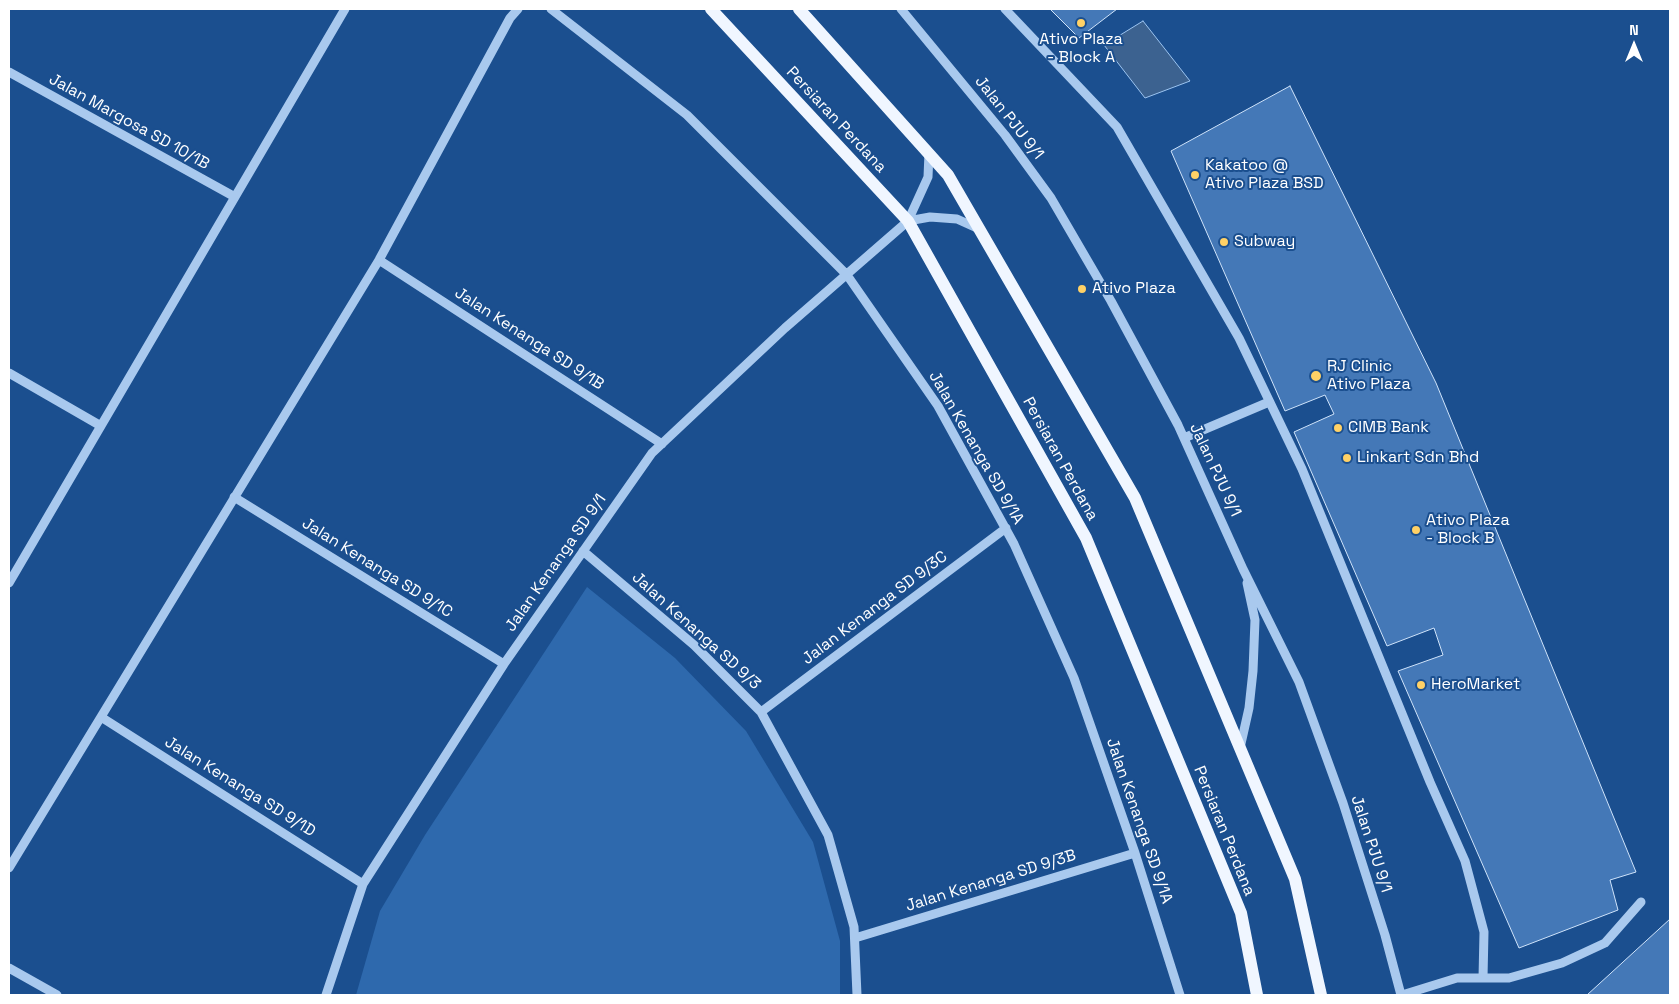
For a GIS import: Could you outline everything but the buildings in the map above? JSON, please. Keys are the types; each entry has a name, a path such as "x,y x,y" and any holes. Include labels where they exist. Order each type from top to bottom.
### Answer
{"main road":[{"name":"Persiaran Perdana","path":"711,9 908,221 1086,538 1240,913 1257,995"},
{"path":"800,9 948,175 1135,498 1295,879 1321,995"}],"street":[{"path":"9,583 345,9"},
{"path":"9,868 379,260 510,18 518,9"},
{"name":"Jalan Kenanga SD 9/1A","path":"552,9 687,115 848,275 938,406 1006,528 1074,678 1135,854 1180,995"},
{"name":"Jalan PJU 9/1","path":"901,9 1005,134 1051,198 1111,301 1184,438 1243,568 1299,682 1343,804 1402,995"},
{"path":"1005,9 1117,126 1239,338 1302,469 1430,782 1465,861 1484,932 1483,978"},
{"name":"Jalan Margosa SD 10/1B","path":"9,72 235,197"},
{"name":"Jalan Kenanga SD 9/1","path":"326,995 363,884 504,664 652,453 785,328 908,221 928,177 928,153"},
{"path":"908,221 930,217 956,218 979,229"},
{"name":"Jalan Kenanga SD 9/1B","path":"379,260 662,444"},
{"path":"9,373 101,426"},
{"path":"1184,438 1270,402"},
{"name":"Jalan Kenanga SD 9/1C","path":"234,497 504,664"},
{"name":"Jalan Kenanga SD 9/3C","path":"761,712 1006,528"},
{"name":"Jalan Kenanga SD 9/3","path":"583,551 694,645 761,712 828,835 854,926 857,995"},
{"path":"1240,748 1249,708 1255,620 1243,568"},
{"name":"Jalan Kenanga SD 9/1D","path":"101,717 363,884"},
{"name":"Jalan Kenanga SD 9/3B","path":"855,938 1135,854"},
{"path":"1402,995 1457,978 1509,978 1562,963 1605,943 1641,902"},
{"path":"9,968 57,995"}],"shaded area":[{"path":"1143,21 1190,81 1145,98 1104,45"},
{"path":"587,587 675,658 746,731 813,842 840,941 840,995 356,995 380,911 425,835"}],"place":[{"name":"Ativo Plaza - Block A","path":"1081,23"},
{"name":"Kakatoo @ Ativo Plaza BSD","path":"1195,175"},
{"name":"Subway","path":"1224,242"},
{"name":"Ativo Plaza","path":"1082,289"},
{"name":"RJ Clinic Ativo Plaza","path":"1316,376"},
{"name":"CIMB Bank","path":"1338,428"},
{"name":"Linkart Sdn Bhd","path":"1347,458"},
{"name":"Ativo Plaza - Block B","path":"1416,530"},
{"name":"HeroMarket","path":"1421,685"}]}
